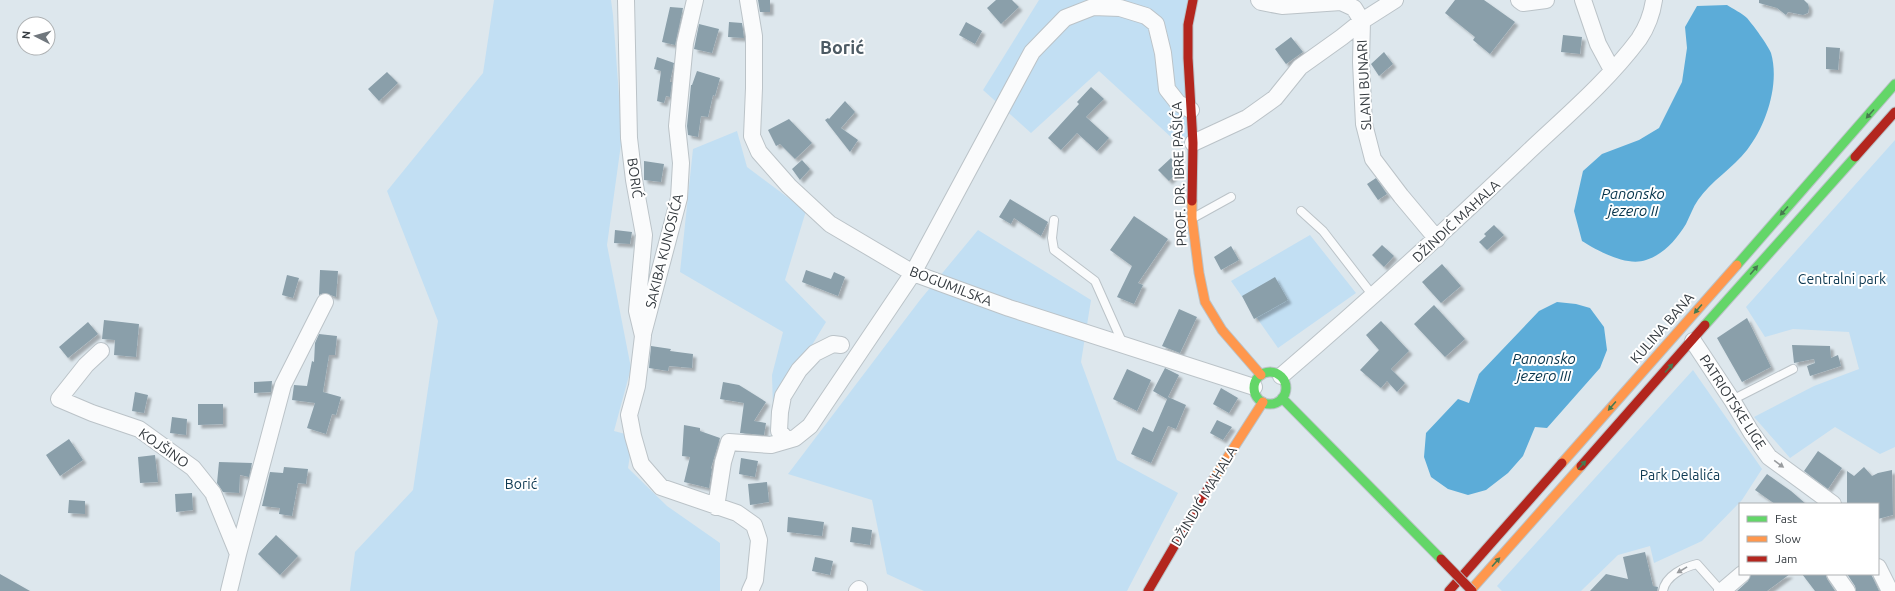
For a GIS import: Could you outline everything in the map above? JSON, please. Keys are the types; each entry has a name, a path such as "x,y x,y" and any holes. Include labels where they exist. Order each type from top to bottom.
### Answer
{"main road":[{"name":"PROF. DR. IBRE PAŠIĆA","path":"1193,0 1188,25 1193,143 1192,218 1194,245 1205,302 1257,381"},
{"name":"KULINA BANA","path":"1449,591 1880,103 1895,84"},
{"path":"1282,398 1471,591 1693,341 1848,163 1895,112"},
{"path":"1271,372 1281,376 1286,385 1286,391 1282,398 1270,404 1263,402 1257,397 1257,381 1271,372"},
{"name":"DŽINDIĆ MAHALA","path":"1148,591 1202,496 1263,402"}],"street":[{"name":"BORIĆ","path":"626,0 629,138 634,180 644,235 637,311 643,336 637,386 629,415 633,436 642,464 661,487 737,513 754,525 758,540 754,580 750,591"},
{"name":"SAKIBA KUNOSIĆA","path":"643,336 679,198 681,163 678,126 685,44 695,0"},
{"name":"BOGUMILSKA","path":"748,0 754,36 752,136 759,152 789,186 830,224 913,273 1009,308 1123,344 1257,381"},
{"path":"1142,0 1146,16"},
{"name":"SLANI BUNARI","path":"1259,0 1261,2 1282,6 1341,2 1354,8 1362,21 1361,62 1364,124 1373,159 1401,196 1437,239"},
{"path":"1193,143 1246,118 1275,98 1300,67 1362,21 1395,0"},
{"path":"1519,0 1523,3 1546,0"},
{"path":"1583,0 1598,44 1612,70"},
{"name":"DŽINDIĆ MAHALA","path":"1281,376 1374,296 1437,239 1624,58 1640,38 1649,21 1654,0"},
{"path":"716,507 723,462 729,442 771,445 795,438 810,426 913,273 1032,52 1066,18 1093,7 1120,8 1146,16 1156,24 1164,53 1168,89 1178,103 1191,110"},
{"path":"230,591 238,554 283,385 325,302"},
{"name":"PATRIOTSKE LIGE","path":"1693,341 1751,432 1769,457 1832,503"},
{"path":"787,440 779,431 783,396 799,370 814,353 833,344 841,344"},
{"name":"KOJŠINO","path":"101,351 86,365 59,398 92,413 139,429 193,468 213,493 238,554"},
{"path":"1879,568 1890,591"},
{"path":"1722,591 1741,575"},
{"path":"1836,575 1847,591"}],"lane":[{"path":"1192,218 1231,197"},
{"path":"1301,212 1323,230 1374,296"},
{"path":"1054,220 1052,238 1054,250 1095,281 1123,344"},
{"path":"1732,400 1793,369"},
{"path":"1663,591 1673,575 1686,567 1697,564 1722,591"}],"green space":[{"path":"494,0 611,0 622,137 607,245 631,368 614,431 633,436 628,468 667,506 720,543 720,591 350,591 355,552 413,490 438,321 387,191 483,73"},
{"path":"1039,0 1193,0 1193,143 1172,138 1099,71 1031,133 983,90"},
{"path":"737,131 747,167 806,211 785,280 826,322 773,409 772,375 783,332 680,272 693,149"},
{"name":"Centralni park","path":"1895,140 1895,447 1880,454 1835,427 1790,458 1754,417 1814,386 1859,369 1849,332 1793,329 1765,337 1746,307"},
{"path":"978,230 1091,300 1081,362 1117,460 1178,493 1127,591 924,591 887,574 872,500 788,474 920,300"},
{"path":"1310,235 1356,293 1278,348 1231,281"},
{"name":"Park Delalića","path":"1693,370 1762,469 1742,500 1702,541 1654,563 1650,546 1618,555 1581,591 1502,591 1497,586"}],"water":[{"name":"Panonsko jezero II","path":"1727,5 1747,18 1764,40 1771,53 1774,78 1770,104 1754,140 1741,157 1703,193 1696,203 1686,224 1674,241 1652,258 1638,262 1622,260 1596,249 1582,241 1574,211 1583,171 1602,154 1639,140 1659,128 1682,82 1687,48 1685,27 1697,6"},
{"name":"Panonsko jezero III","path":"1557,302 1576,304 1590,308 1604,327 1607,350 1600,368 1547,428 1535,427 1523,456 1508,473 1486,490 1468,495 1448,489 1431,477 1424,457 1426,433 1458,399 1469,403 1479,374 1539,311"}],"building":[{"path":"758,0 770,0 770,12 760,12"},
{"path":"996,0 1012,0 1019,7 1001,24 987,8"},
{"path":"1455,0 1484,0 1515,22 1490,54 1473,40 1475,37 1445,13"},
{"path":"1759,0 1804,0 1808,4 1808,13 1803,15 1788,12 1786,15 1777,8 1759,3"},
{"path":"670,7 683,8 675,45 662,42"},
{"path":"729,22 742,23 744,38 728,37"},
{"path":"966,22 982,31 975,44 959,35"},
{"path":"699,24 719,29 712,53 694,49"},
{"path":"1563,35 1582,37 1580,54 1561,52"},
{"path":"1291,37 1303,52 1286,64 1275,49"},
{"path":"1826,47 1840,48 1838,70 1826,69"},
{"path":"1384,52 1393,64 1379,76 1371,64"},
{"path":"657,57 674,63 670,82 672,82 670,97 666,96 664,103 657,101 661,71 654,69"},
{"path":"697,71 720,78 715,96 713,95 708,117 701,116 698,137 688,135 687,126 691,85"},
{"path":"387,72 398,83 379,101 368,89"},
{"path":"1091,87 1104,99 1086,117 1109,138 1097,151 1077,133 1061,150 1048,138 1079,104 1077,102"},
{"path":"845,101 855,112 841,128 858,140 850,152 825,120 828,118 829,119"},
{"path":"789,119 812,143 795,159 780,144 776,146 768,130"},
{"path":"1171,158 1180,170 1169,181 1158,170"},
{"path":"802,160 810,169 800,180 792,169"},
{"path":"644,161 664,164 661,182 644,180"},
{"path":"1376,178 1387,194 1378,200 1367,184"},
{"path":"1010,199 1048,222 1041,236 1014,218 1011,224 999,217"},
{"path":"1134,216 1168,239 1138,283 1143,285 1134,304 1117,297 1132,266 1110,250"},
{"path":"1494,225 1504,235 1487,250 1479,242 1486,236 1484,234"},
{"path":"615,230 632,232 630,244 614,243"},
{"path":"1382,245 1394,256 1384,267 1372,255"},
{"path":"1231,246 1239,260 1221,270 1214,257"},
{"path":"1442,264 1461,286 1441,303 1422,282"},
{"path":"320,270 338,271 336,297 325,293 319,295"},
{"path":"806,270 831,279 834,272 845,277 838,296 802,282"},
{"path":"287,275 299,278 293,298 282,295"},
{"path":"1275,277 1288,300 1254,319 1242,296"},
{"path":"1434,305 1465,339 1445,357 1414,324"},
{"path":"1179,309 1197,317 1180,353 1162,346"},
{"path":"1747,318 1771,367 1742,382 1717,338"},
{"path":"104,320 139,324 136,357 114,355 115,340 102,339"},
{"path":"1381,321 1409,351 1391,369 1405,383 1397,392 1387,381 1381,388 1360,370 1379,350 1366,335"},
{"path":"88,322 98,334 68,358 59,347"},
{"path":"319,334 337,336 335,355 329,355 323,392 341,397 336,415 332,414 326,434 307,428 315,403 292,400 294,385 307,386 312,361 314,362 315,343"},
{"path":"1792,345 1830,346 1831,358 1838,355 1841,366 1810,376 1807,366 1815,363 1814,359 1794,363"},
{"path":"651,346 671,349 670,351 693,354 692,368 669,366 668,371 649,368"},
{"path":"1165,368 1179,375 1167,399 1153,391"},
{"path":"1127,369 1151,380 1137,411 1113,399"},
{"path":"272,381 271,392 254,393 254,382"},
{"path":"723,382 739,385 766,402 754,421 766,423 764,435 740,433 744,403 720,399"},
{"path":"1221,388 1238,398 1229,413 1213,404"},
{"path":"135,392 148,395 144,413 132,411"},
{"path":"1168,397 1186,405 1176,429 1168,426 1151,463 1131,454 1143,427 1153,432"},
{"path":"198,404 223,404 223,424 198,425"},
{"path":"172,417 187,419 186,435 170,433"},
{"path":"1217,420 1232,427 1223,440 1210,433"},
{"path":"684,425 700,428 700,431 720,438 711,468 709,488 684,482 690,457 682,456"},
{"path":"69,439 83,460 60,476 46,455"},
{"path":"1818,451 1842,468 1828,489 1804,471"},
{"path":"155,455 158,482 140,483 138,457"},
{"path":"741,458 758,461 755,477 739,474"},
{"path":"219,462 252,463 249,477 240,475 239,493 223,492 217,483"},
{"path":"284,467 308,469 306,484 298,483 292,516 279,514 280,508 262,506 270,472 283,473"},
{"path":"1864,467 1872,476 1892,470 1893,515 1879,519 1879,503 1847,503 1847,471 1854,476"},
{"path":"1767,474 1805,503 1774,503 1755,490"},
{"path":"767,482 769,502 750,505 748,484"},
{"path":"192,493 193,510 176,512 175,494"},
{"path":"69,500 85,501 85,514 68,513"},
{"path":"788,517 824,522 822,536 787,532"},
{"path":"852,527 872,530 870,545 850,542"},
{"path":"276,535 298,556 280,575 258,554"},
{"path":"1645,552 1653,586 1658,587 1657,591 1590,591 1606,574 1628,579 1623,557"},
{"path":"815,557 833,561 830,575 812,571"},
{"path":"0,574 30,591 0,591"},
{"path":"1751,575 1789,575 1767,591 1737,591 1748,581"},
{"path":"1803,575 1826,575 1827,579 1835,591 1815,591"},
{"path":"1848,575 1871,575 1879,591 1856,591 1855,586"}],"traffic: fast":[{"path":"1737,265 1895,84"},
{"path":"1705,325 1855,157"},
{"path":"1267,372 1273,372 1283,379 1286,388 1285,394 1279,401 1273,404 1267,404 1257,397 1254,391 1254,385 1261,375 1267,372"},
{"path":"1282,398 1441,559"}],"traffic: slow":[{"path":"1192,201 1192,218 1199,273 1205,302 1222,330 1261,375"},
{"path":"1562,463 1737,265"},
{"path":"1213,480 1263,402"},
{"path":"1470,591 1581,466"}],"traffic: jam":[{"path":"1192,201 1193,143 1188,58 1188,25 1193,0"},
{"path":"1855,157 1895,112"},
{"path":"1581,466 1705,325"},
{"path":"1449,591 1562,463"},
{"path":"1148,591 1213,480"},
{"path":"1441,559 1472,591"}],"district":[{"name":"Borić","path":"842,48"}]}
